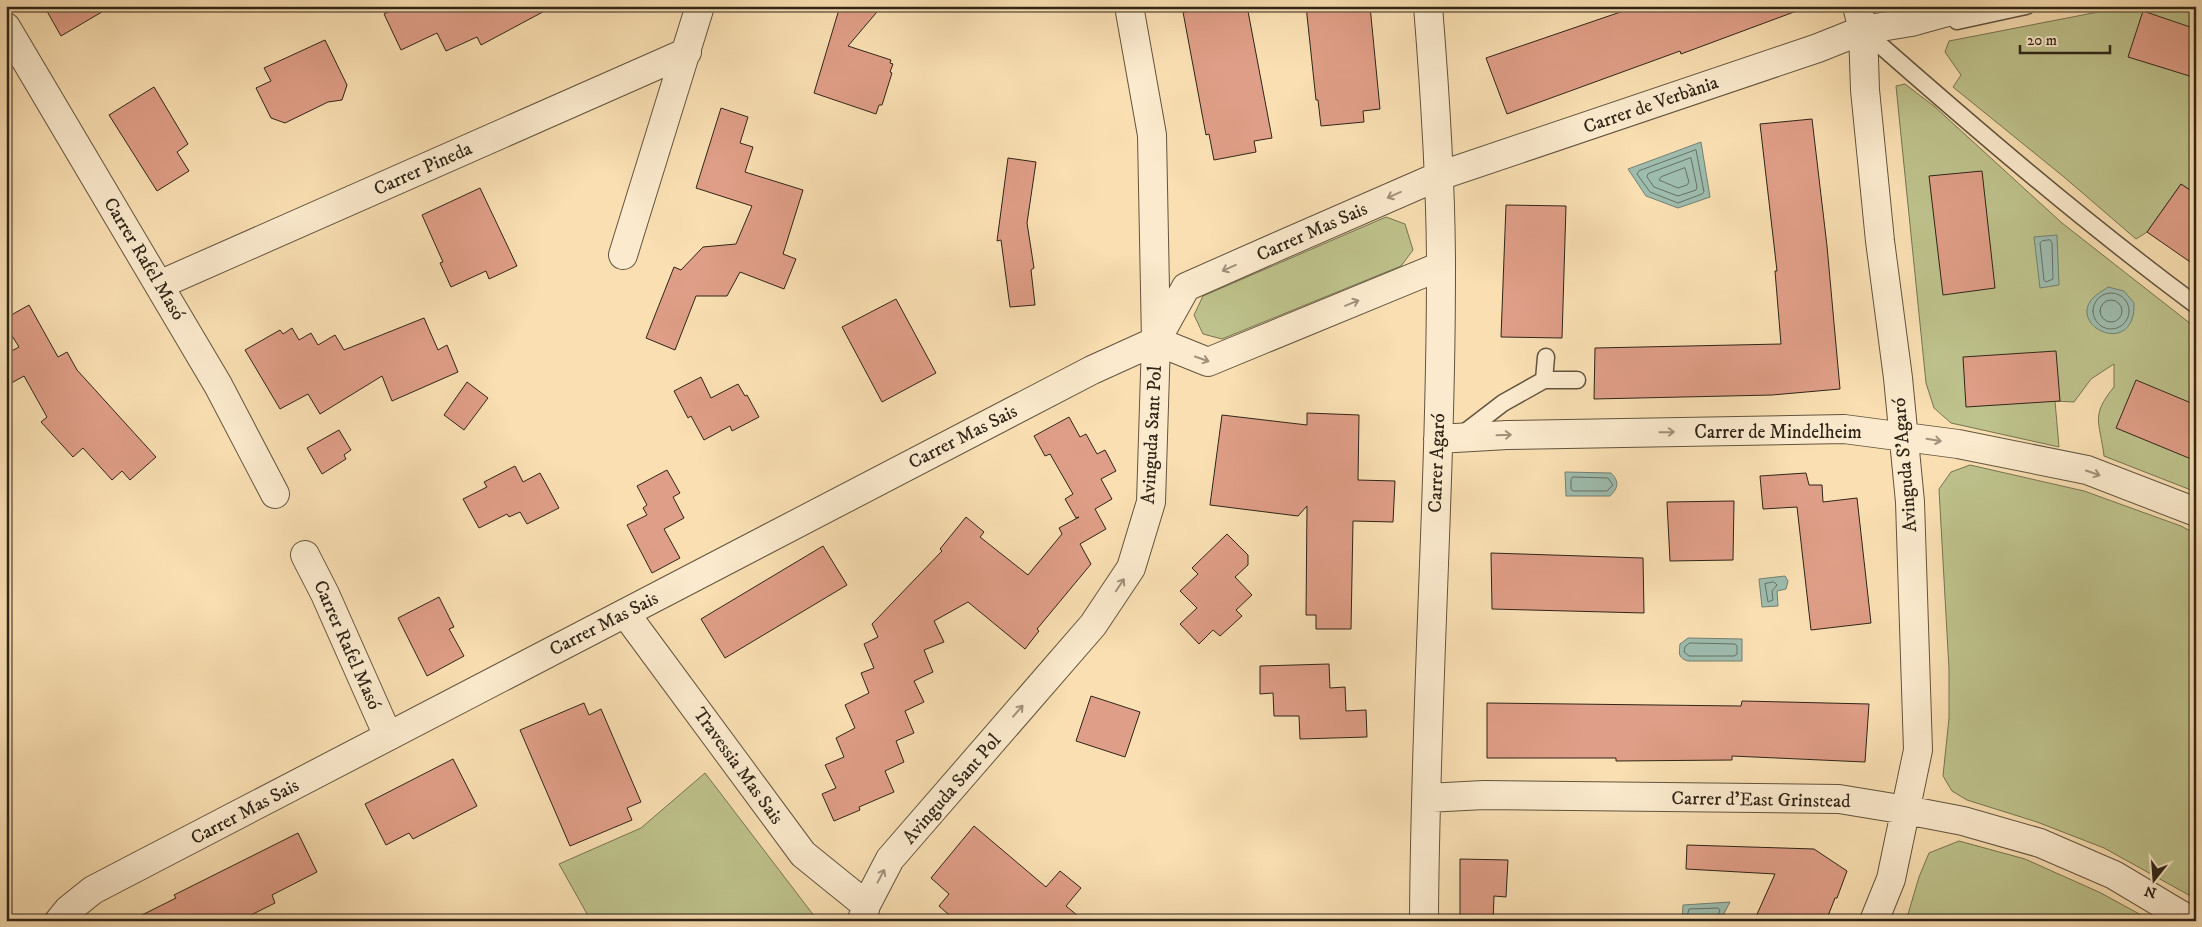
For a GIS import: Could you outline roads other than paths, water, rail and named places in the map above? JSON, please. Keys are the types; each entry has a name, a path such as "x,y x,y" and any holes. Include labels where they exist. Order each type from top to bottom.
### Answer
{"street":[{"path":"623,255 700,6"},
{"name":"Avinguda Sant Pol","path":"864,913 890,859 1093,625 1131,568 1151,502 1156,341 1152,134 1129,6"},
{"name":"Carrer Agaró","path":"1424,921 1426,798 1448,438 1436,95 1428,6"},
{"name":"Carrer de Verbània","path":"1439,176 1818,48 1860,18 1911,22 1969,6"},
{"name":"Avinguda S'Agaró","path":"1860,18 1880,241 1898,378 1910,502 1918,750 1891,879 1874,921"},
{"name":"Carrer Rafel Masó","path":"6,27 218,385 275,494"},
{"name":"Carrer Pineda","path":"159,285 687,52"},
{"name":"Carrer Mas Sais","path":"59,921 68,910 93,890 1083,375 1156,341 1186,287 1439,176"},
{"path":"1156,341 1208,362 1441,266"},
{"name":"Carrer de Mindelheim","path":"1448,438 1844,429 1904,436 2087,470 2196,512"},
{"name":"Carrer Rafel Masó","path":"305,555 325,594 388,736"},
{"name":"Travessia Mas Sais","path":"625,613 803,854 864,913"},
{"name":"Carrer d'East Grinstead","path":"1426,798 1484,795 1839,799 1962,821 2040,843 2114,875 2191,921"}],"lane":[{"name":"Carrer de Verbània","path":"1860,18 1933,26 2026,6"},
{"path":"1860,18 1944,102 2115,245 2196,305"},
{"path":"1544,380 1546,357"},
{"path":"1448,438 1503,403 1544,380 1577,380"}],"water":[{"path":"1701,142 1710,197 1678,208 1646,196 1628,169"},
{"path":"2057,235 2059,285 2040,288 2034,237"},
{"path":"2108,287 2124,291 2134,303 2132,319 2126,328 2118,333 2100,330 2093,325 2088,317 2087,308 2092,299"},
{"path":"1565,472 1611,473 1616,479 1617,485 1610,496 1566,496"},
{"path":"1785,576 1788,581 1786,589 1777,591 1778,606 1762,607 1759,579"},
{"path":"1688,638 1742,639 1742,661 1685,660 1680,655 1679,650 1680,644"},
{"path":"1730,902 1720,921 1682,921 1683,905"}]}
